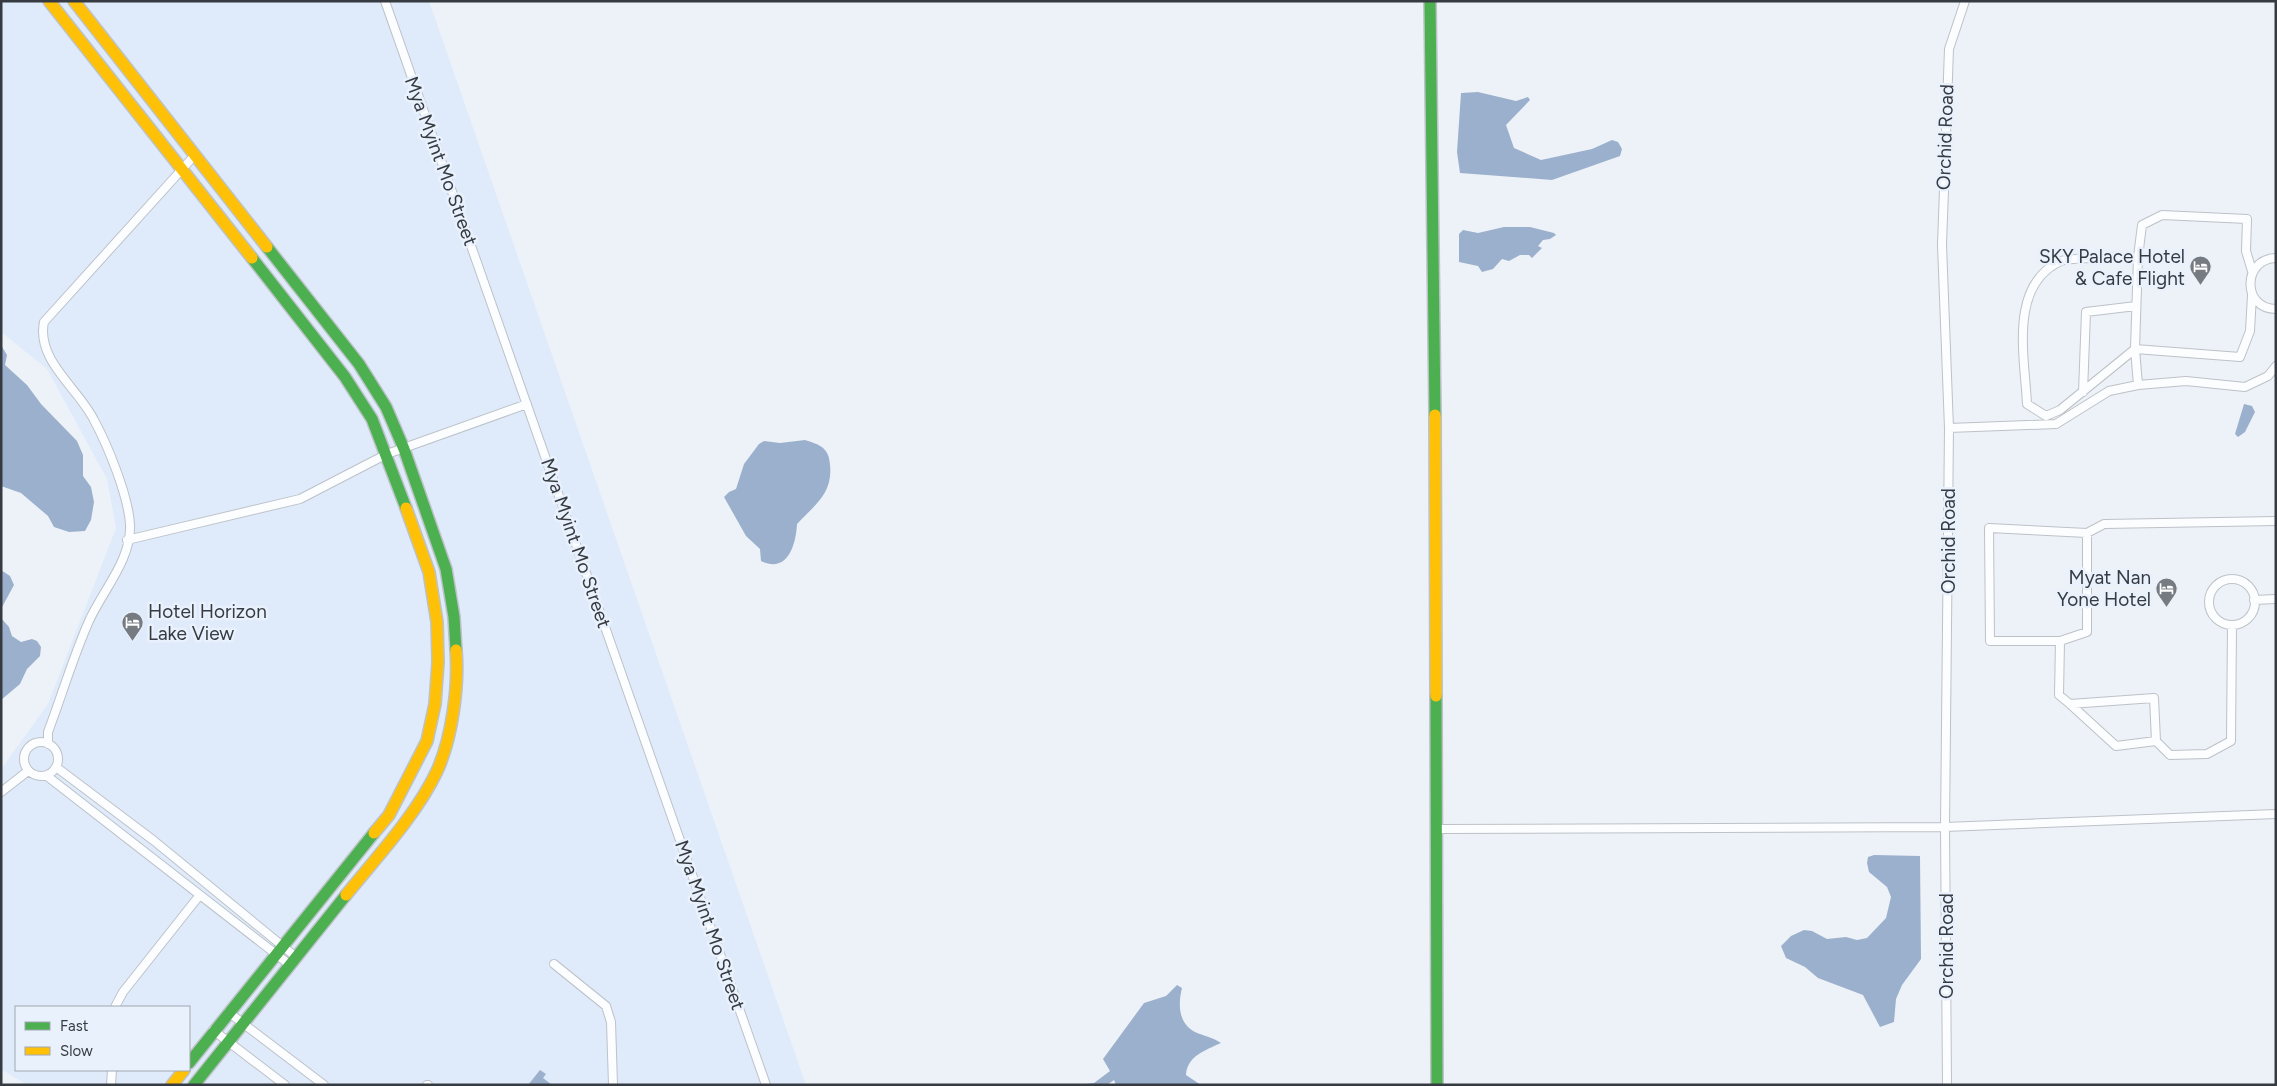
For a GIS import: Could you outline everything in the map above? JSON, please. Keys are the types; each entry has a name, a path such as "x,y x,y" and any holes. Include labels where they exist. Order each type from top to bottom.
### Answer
{"main road":[{"path":"49,1 344,377 372,419 387,454 429,572 437,622 438,662 435,704 428,742 389,815 213,1030 190,1062"},
{"path":"74,1 359,364 386,408 404,449 446,569 454,617 457,662 454,704 437,771 403,825 374,863 227,1041 194,1085"},
{"path":"1430,1 1437,1085"},
{"path":"172,1085 183,1071"}],"street":[{"name":"Mya Myint Mo Street","path":"385,1 766,1085"},
{"name":"Orchid Road","path":"1947,1085 1945,827 1948,428 1942,246 1948,49 1965,1"},
{"path":"48,744 48,732 89,621 125,554 130,524 117,470 94,418 45,351 41,336 44,322 181,168 194,156"},
{"path":"2138,257 2062,260 2041,274 2030,291 2023,315 2027,404 2046,416 2060,410 2134,349 2240,357 2250,332 2252,295 2250,279 2252,271 2246,251 2247,219 2162,216 2142,224 2138,257 2134,349 2138,385"},
{"path":"2252,271 2265,260 2276,258"},
{"path":"2252,295 2264,307 2276,309"},
{"path":"2083,392 2086,312 2136,306"},
{"path":"1948,428 2056,424 2108,391 2138,385 2186,382 2245,386 2268,376 2276,366"},
{"path":"127,540 300,499 387,454 527,404"},
{"path":"2087,532 2087,632 2060,641 1990,641 1989,528 2087,532 2104,524 2276,521"},
{"path":"2227,580 2234,580 2248,586 2254,600 2251,614 2246,620 2232,625 2225,624 2213,616 2209,601 2214,588 2227,580"},
{"path":"2254,600 2276,599"},
{"path":"2070,704 2154,698 2156,741 2170,755 2207,754 2231,740 2232,625"},
{"path":"2060,641 2059,696 2116,746 2156,741"},
{"path":"47,776 56,766 57,753 48,744 34,743 25,752 24,765 28,771 33,775 47,776 199,896 279,950"},
{"path":"56,766 153,840 293,961"},
{"path":"1,792 28,771"},
{"path":"1436,829 1945,827 2276,814"},
{"path":"144,852 153,840"},
{"path":"116,1006 128,985 199,896"},
{"path":"554,964 606,1006 611,1022 613,1085"},
{"path":"228,1012 324,1085"},
{"path":"213,1030 285,1085"},
{"path":"112,1071 112,1085"}],"shaded area":[{"path":"1,1 429,1 806,1085 27,1085 1,1069 1,769 48,704 116,528 107,479 47,369 1,332"}],"water":[{"path":"1478,92 1516,101 1528,97 1530,100 1506,125 1514,148 1541,160 1592,149 1612,140 1618,142 1622,149 1620,156 1552,180 1460,173 1457,152 1461,93"},
{"path":"1504,227 1530,227 1556,235 1550,239 1543,240 1538,246 1542,248 1532,258 1529,255 1520,255 1509,261 1502,259 1493,269 1482,272 1478,266 1459,262 1459,234 1463,230 1478,233"},
{"path":"1,345 7,355 5,365 27,385 41,404 77,441 83,455 83,476 91,487 94,502 91,520 85,531 69,532 54,527 48,516 21,493 1,486"},
{"path":"2244,404 2252,406 2255,412 2245,432 2238,437 2235,434"},
{"path":"805,440 820,446 826,451 830,465 829,483 821,498 797,524 795,540 789,555 778,564 770,564 761,561 760,549 746,536 724,497 736,489 744,464 759,444 764,441 780,443"},
{"path":"1,570 10,576 14,585 1,609"},
{"path":"1,618 9,627 12,636 21,642 32,639 37,641 41,647 40,656 27,669 20,684 1,700"},
{"path":"1874,855 1920,856 1921,959 1902,985 1896,999 1894,1022 1880,1027 1863,995 1818,978 1805,967 1786,958 1781,946 1791,936 1804,930 1812,931 1827,939 1846,937 1857,940 1867,938 1886,918 1891,897 1887,887 1869,872 1868,857"},
{"path":"1177,985 1182,988 1180,1007 1185,1024 1195,1032 1221,1043 1198,1054 1187,1068 1186,1075 1201,1085 1116,1085 1114,1080 1107,1085 1078,1085 1094,1083 1110,1071 1103,1059 1144,1003 1166,996"},
{"path":"540,1070 546,1074 543,1078 552,1085 528,1085"}],"traffic: fast":[{"path":"1430,1 1435,415"},
{"path":"267,247 359,364 386,407 404,449 446,569 454,617 456,650"},
{"path":"252,258 345,377 372,419 406,508"},
{"path":"1436,696 1437,1085"},
{"path":"190,1062 374,833"},
{"path":"194,1085 346,895"}],"traffic: slow":[{"path":"49,1 252,258"},
{"path":"74,1 267,247"},
{"path":"1435,415 1436,696"},
{"path":"374,833 389,815 427,741 435,704 438,662 437,622 429,572 406,508"},
{"path":"346,895 383,851 419,803 437,771 447,743 453,712 457,664 456,650"},
{"path":"172,1085 183,1071"}],"place":[{"name":"SKY Palace Hotel & Cafe Flight","path":"2201,286"},
{"name":"Myat Nan Yone Hotel","path":"2167,607"},
{"name":"Hotel Horizon Lake View","path":"132,641"}]}
